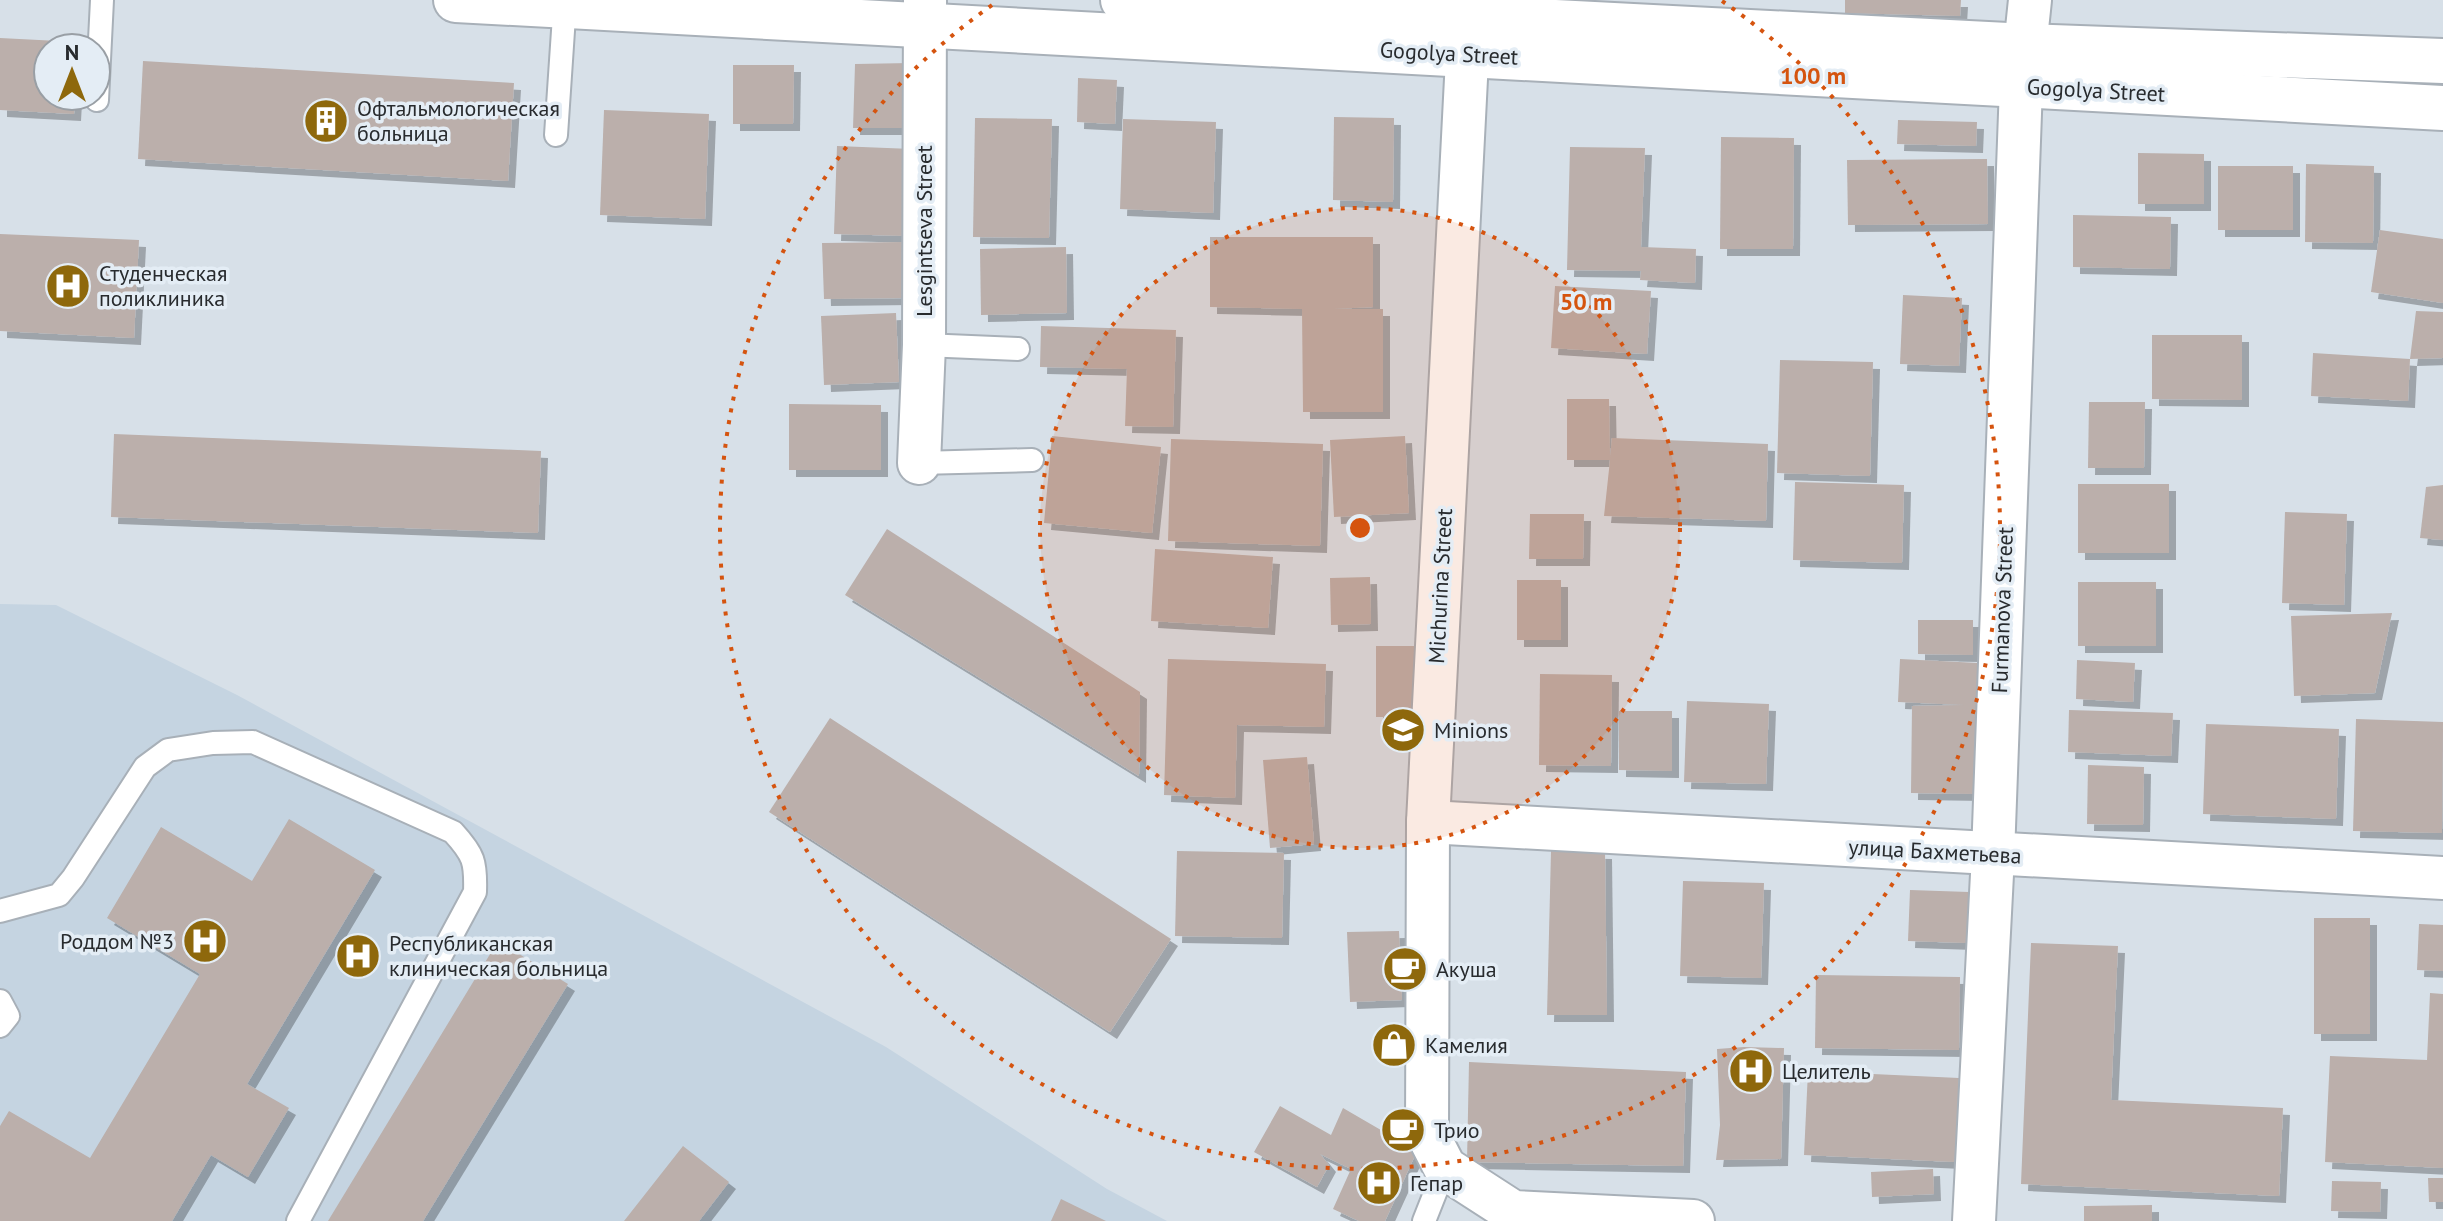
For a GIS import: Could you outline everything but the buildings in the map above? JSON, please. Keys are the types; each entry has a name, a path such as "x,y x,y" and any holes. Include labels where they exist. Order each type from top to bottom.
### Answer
{"street":[{"name":"Gogolya Street","path":"456,0 1468,24"},
{"name":"Gogolya Street","path":"1123,0 2024,66 2443,108"},
{"name":"Furmanova Street","path":"1974,1221 1993,855 2024,66 2030,0"},
{"name":"Lesgintseva Street","path":"919,463 924,345 925,12"},
{"name":"Michurina Street","path":"1445,1168 1427,1133 1428,822 1468,24"},
{"name":"Gogolya Street","path":"2024,66 2443,61"},
{"name":"улица Бахметьева","path":"1428,822 2443,878"},
{"path":"1445,1168 1513,1212 1693,1221"}],"lane":[{"path":"100,32 102,0"},
{"path":"556,135 565,3"},
{"path":"924,345 1018,349"},
{"path":"919,463 1032,460"},
{"path":"0,911 59,895 145,767 168,750 213,743 253,742 453,832 469,850 476,864 475,892 298,1221"},
{"path":"0,1001 8,1016 0,1026"},
{"path":"1424,1221 1445,1168"}],"shaded area":[{"name":"Республиканская клиническая больница","path":"0,604 56,605 237,695 886,1047 1107,1189 1167,1221 0,1221"}],"place":[{"name":"Офтальмологическая больница","path":"326,121"},
{"name":"Студенческая поликлиника","path":"68,286"},
{"name":"Minions","path":"1403,730"},
{"name":"Роддом №3","path":"205,941"},
{"name":"Республиканская клиническая больница","path":"358,956"},
{"name":"Акуша","path":"1405,969"},
{"name":"Камелия","path":"1394,1045"},
{"name":"Целитель","path":"1751,1071"},
{"name":"Трио","path":"1403,1130"},
{"name":"Гепар","path":"1379,1183"}]}
